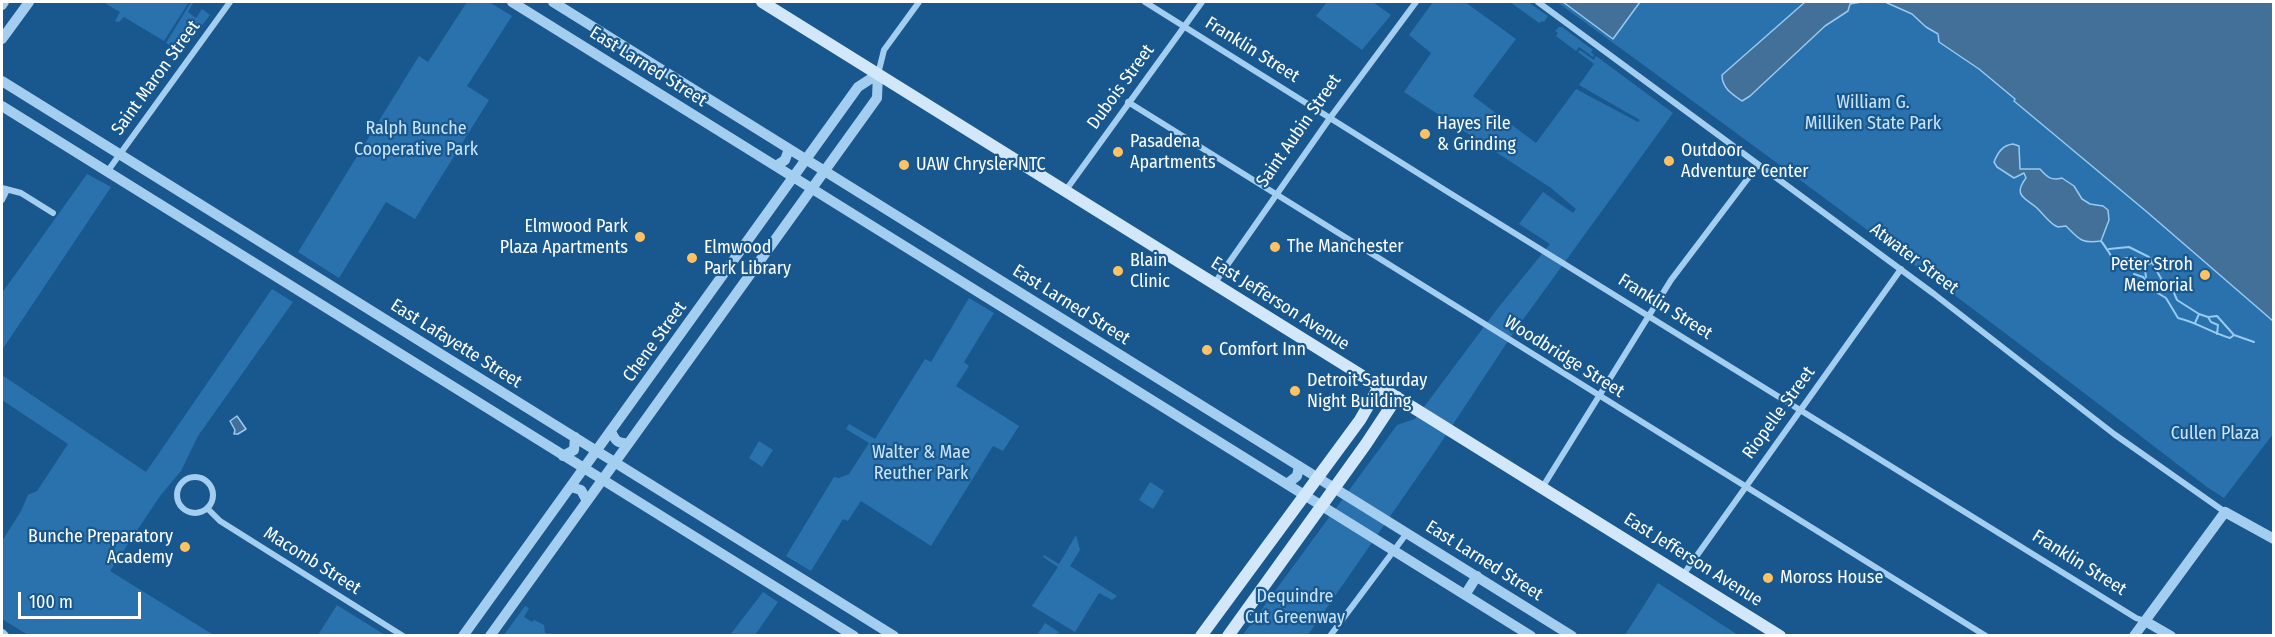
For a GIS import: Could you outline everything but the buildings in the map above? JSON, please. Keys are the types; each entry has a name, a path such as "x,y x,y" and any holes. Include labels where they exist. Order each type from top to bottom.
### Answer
{"main road":[{"name":"East Jefferson Avenue","path":"762,2 1780,636"},
{"path":"1205,634 1363,414 1379,387"},
{"path":"1228,636 1335,488 1397,397"},
{"path":"1363,414 1373,416 1379,424"},
{"path":"1331,459 1337,468 1346,471"},
{"path":"1292,511 1303,514 1309,523"}],"street":[{"path":"2,39 29,2"},
{"name":"Saint Maron Street","path":"107,172 230,2"},
{"name":"East Larned Street","path":"512,2 1531,636"},
{"name":"East Larned Street","path":"553,2 1572,636"},
{"path":"490,636 877,98 878,74 884,50 919,2"},
{"name":"Franklin Street","path":"1145,2 2136,618 2171,636"},
{"name":"Dubois Street","path":"1066,190 1202,2"},
{"name":"Saint Aubin Street","path":"1214,284 1330,118 1416,2"},
{"name":"Atwater Street","path":"1538,2 1901,269 2114,434 2224,512 2274,539"},
{"path":"587,48 599,30"},
{"name":"Chene Street","path":"463,636 858,87 878,74"},
{"name":"East Lafayette Street","path":"2,81 894,636"},
{"path":"851,97 863,98 868,110"},
{"name":"Woodbridge Street","path":"1128,102 1986,636"},
{"path":"2,106 854,636"},
{"path":"822,137 826,149 839,151"},
{"path":"88,160 99,157 100,142"},
{"path":"776,166 785,160 789,148"},
{"path":"1542,488 1648,316 1683,264 1758,165"},
{"path":"127,184 129,172 140,167"},
{"path":"834,202 834,189 846,183"},
{"path":"2,200 4,189 21,194 53,213"},
{"path":"781,195 792,196 797,208"},
{"name":"Riopelle Street","path":"1683,575 1901,269"},
{"path":"727,272 744,284"},
{"path":"1053,338 1064,319"},
{"path":"402,355 413,337"},
{"path":"667,354 685,366"},
{"path":"1196,427 1208,409"},
{"path":"611,431 616,441 621,444 629,443"},
{"path":"563,456 574,450 575,438"},
{"path":"1287,484 1297,476 1299,466"},
{"path":"620,491 624,478 634,474"},
{"path":"199,478 209,485 212,497 207,508 192,513 182,508 177,493 182,482 199,478"},
{"path":"571,487 581,490 587,501"},
{"name":"Macomb Street","path":"207,508 220,521 403,636"},
{"path":"2134,636 2224,512"},
{"path":"1330,636 1407,533"},
{"path":"1414,563 1417,550 1428,546"},
{"path":"1466,595 1477,576"},
{"path":"791,597 802,578"}],"green space":[{"path":"103,2 189,2 164,41 124,17 119,22 115,21 120,12"},
{"path":"191,2 193,3 188,12 196,18 202,9 210,15 176,59 172,55 175,49 166,43"},
{"name":"Ralph Bunche Cooperative Park","path":"467,2 489,2 512,16 467,86 489,100 415,219 386,202 339,278 298,252 419,56 428,62"},
{"path":"1327,2 1373,2 1391,15 1362,50 1316,16"},
{"name":"Dequindre Cut Greenway","path":"1433,2 1465,2 1516,39 1473,96 1536,143 1576,89 1638,122 1640,120 1579,85 1594,64 1578,52 1580,50 1594,60 1596,56 1673,113 1514,332 1436,450 1308,635 1242,636 1397,425 1415,419 1498,308 1550,244 1519,224 1543,192 1573,213 1576,209 1551,188 1404,92 1431,53 1409,35"},
{"path":"1510,2 1528,2 1548,16 1544,22 1539,23"},
{"name":"William G. Milliken State Park","path":"1557,2 1563,2 1613,39 1640,2 1805,2 1798,9 1742,101 1825,26 1848,11 1850,4 1866,2 1890,4 1915,16 1938,35 1939,42 1979,69 2015,99 2014,101 2025,111 2273,321 2273,434 2224,498 1884,242"},
{"path":"1559,27 1593,50 1591,52 1593,57 1579,47 1576,51 1556,36 1558,33 1555,31"},
{"path":"87,174 111,187 2,350 2,293"},
{"path":"272,289 293,302 198,436 181,471 160,496 110,571 212,634 224,635 28,635 2,619 2,541 28,495 37,491 68,444 2,400 2,375 146,472"},
{"name":"Walter & Mae Reuther Park","path":"969,298 994,313 964,362 969,366 956,386 1019,426 1003,451 993,446 931,546 861,501 848,521 843,519 811,571 786,556 834,477 839,478 849,474 869,443 846,429 849,424 875,439 925,359 931,362"},
{"path":"759,441 773,450 762,467 749,458"},
{"path":"1150,482 1164,491 1153,509 1139,500"},
{"path":"1076,535 1080,550 1070,566 1117,596 1112,600 1099,593 1075,632 1032,606 1058,567 1043,557 1044,555 1059,564"},
{"path":"1658,583 1738,635 1625,635"},
{"path":"763,592 778,602 755,635 730,635"},
{"path":"337,605 385,635 318,635"},
{"path":"525,606 529,608 524,617 544,625 545,633 563,635 504,635"},
{"path":"1045,623 1059,632 1057,635 1037,635"}],"shaded area":[{"path":"1563,2 1640,2 1613,39"},
{"path":"1805,2 1861,2 1850,4 1848,11 1825,26 1742,101 1726,87 1722,75"},
{"path":"1885,2 2273,2 2273,321 2014,101 2015,99 1979,69 1939,42 1938,34 1912,14"},
{"path":"2013,144 2019,146 2020,169 2040,169 2050,178 2062,178 2074,186 2082,199 2108,210 2109,220 2101,241 2085,241 2066,226 2054,225 2022,196 2020,189 2026,178 2024,173 2014,178 1997,167 1994,162 2001,150"},
{"path":"237,416 246,429 234,434 235,430 230,421"}],"waterway":[{"path":"2101,241 2115,261 2126,270"},
{"path":"2109,249 2129,247 2149,257 2163,282 2172,288 2177,300 2199,314 2195,323"},
{"path":"2115,262 2127,258 2136,259 2143,265 2146,277"},
{"path":"2131,267 2153,263"},
{"path":"2134,274 2143,277 2156,292 2166,298 2178,318 2230,338 2234,335 2254,342"},
{"path":"2156,292 2163,282"},
{"path":"2199,314 2208,317 2211,322 2218,325 2217,334"},
{"path":"2208,317 2217,316 2234,335"}],"place":[{"name":"Hayes File & Grinding","path":"1425,134"},
{"name":"Pasadena Apartments","path":"1118,152"},
{"name":"Outdoor Adventure Center","path":"1669,161"},
{"name":"UAW Chrysler NTC","path":"904,165"},
{"name":"Elmwood Park Plaza Apartments","path":"640,237"},
{"name":"The Manchester","path":"1275,247"},
{"name":"Elmwood Park Library","path":"692,258"},
{"name":"Blain Clinic","path":"1118,271"},
{"name":"Peter Stroh Memorial","path":"2205,275"},
{"name":"Comfort Inn","path":"1207,350"},
{"name":"Detroit Saturday Night Building","path":"1295,391"},
{"name":"Bunche Preparatory Academy","path":"185,547"},
{"name":"Moross House","path":"1768,578"}],"park label":[{"name":"Cullen Plaza","path":"2215,434"}]}
